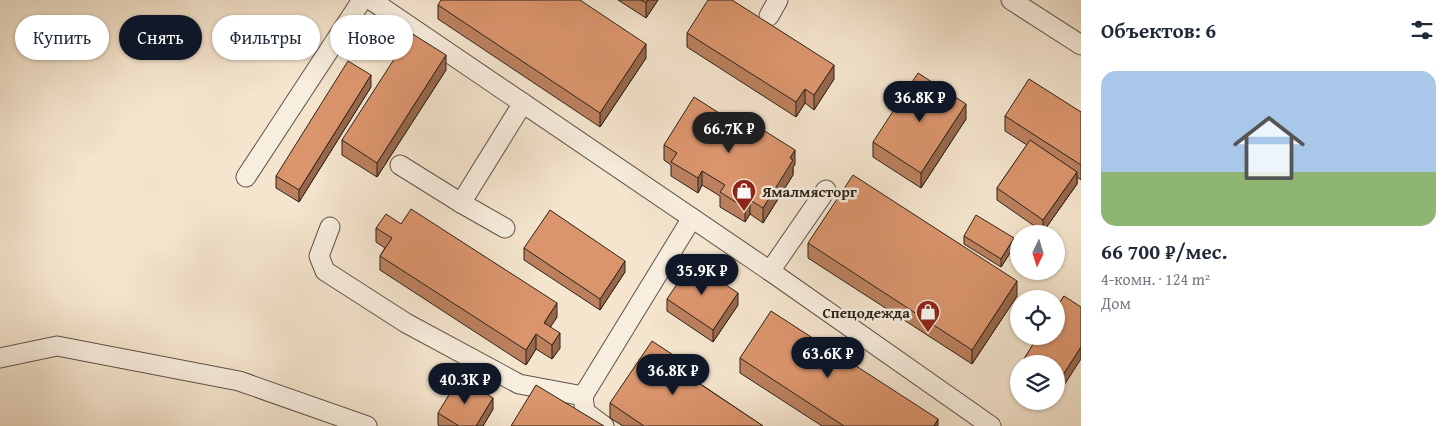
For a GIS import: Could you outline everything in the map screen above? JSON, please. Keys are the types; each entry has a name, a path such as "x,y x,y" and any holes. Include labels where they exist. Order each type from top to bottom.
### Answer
{"street":[{"path":"246,176 362,0"},
{"path":"371,0 770,271 991,426"},
{"path":"769,16 778,0"},
{"path":"1011,0 1081,45"},
{"path":"460,203 523,103"},
{"path":"400,165 460,203 505,228"},
{"path":"770,271 826,190"},
{"path":"604,426 585,412 583,396 692,218"},
{"path":"330,227 319,256 325,272 406,324 519,384 583,396"},
{"path":"0,358 57,346 239,381 367,426"}],"building":[{"path":"441,0 580,0 646,44 600,113 438,5"},
{"path":"708,0 732,0 834,65 814,95 805,89 796,102 687,33"},
{"path":"413,34 446,55 377,163 342,140 394,60 413,60"},
{"path":"348,61 371,75 299,190 276,176"},
{"path":"918,73 966,104 921,173 873,142"},
{"path":"1029,79 1081,112 1081,165 1005,116"},
{"path":"694,97 755,136 760,128 795,150 790,158 793,160 763,208 750,200 745,208 720,192 725,185 702,171 698,178 671,162 677,153 664,145"},
{"path":"1030,140 1077,172 1043,220 997,188"},
{"path":"853,175 1010,276 1010,280 1017,281 972,350 808,243"},
{"path":"411,209 557,303 544,323 560,333 552,345 536,334 526,350 380,256 392,238 376,228 386,214 401,224"},
{"path":"550,210 625,261 600,299 524,248"},
{"path":"976,215 1010,236 1010,244 1001,259 964,236"},
{"path":"692,262 738,293 713,330 667,299"},
{"path":"1065,297 1081,307 1081,347 1065,372 1065,355 1026,355 1033,345 1065,345"},
{"path":"771,311 938,419 934,426 844,426 740,358"},
{"path":"652,341 681,360 676,368 763,426 644,426 610,403"},
{"path":"459,378 493,398 476,426 459,426 438,413"},
{"path":"536,385 604,426 511,426"}],"place":[{"name":"Ямалмясторг","path":"744,212"},
{"name":"Спецодежда","path":"928,333"}]}
